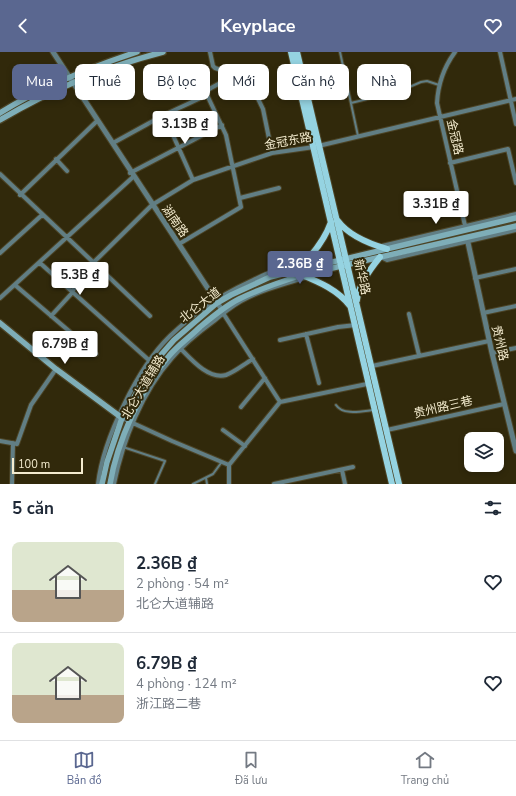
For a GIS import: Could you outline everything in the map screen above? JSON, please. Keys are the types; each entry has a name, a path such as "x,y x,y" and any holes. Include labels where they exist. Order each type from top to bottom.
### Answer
{"main road":[{"path":"0,113 31,94 137,52"},
{"path":"0,120 70,79 164,52"},
{"name":"新华路","path":"291,52 316,146 354,308 372,366 399,484"},
{"name":"新华路","path":"297,52 316,146"},
{"name":"北仑大道","path":"102,484 120,416 151,363 216,302 270,277 326,270 362,255 465,228 516,218"},
{"path":"354,308 345,298 336,292 302,274 312,255 326,236 334,220 361,239 387,249"},
{"name":"北仑大道","path":"110,484 131,422 160,368 180,348 238,299 265,287 302,274 344,262 380,257 467,240 516,226"},
{"path":"354,308 357,293 373,265 380,257"},
{"name":"新华路","path":"354,308 367,384 392,484"},
{"path":"0,323 56,369 120,416"}],"street":[{"name":"湖南路","path":"53,52 97,121 113,143 132,175 179,244 280,402"},
{"path":"210,52 216,68 218,69"},
{"name":"金冠路","path":"455,52 446,66 439,85 437,103 465,228"},
{"path":"500,52 516,124"},
{"path":"113,143 164,115 196,100"},
{"path":"179,244 241,206 226,135 209,100"},
{"path":"258,100 263,110 272,153"},
{"name":"金冠东路","path":"51,316 72,293 79,278 152,205 193,180 233,165 272,153 316,146 516,100"},
{"path":"164,115 193,180"},
{"path":"20,195 97,121"},
{"path":"0,298 67,238 132,175 178,147 222,126"},
{"path":"450,163 508,149 516,183"},
{"path":"56,159 66,171"},
{"path":"0,174 20,195 150,316"},
{"path":"240,198 279,188"},
{"path":"362,255 379,247 465,228 516,214"},
{"path":"0,253 42,215"},
{"path":"467,240 516,230"},
{"name":"贵州路","path":"467,240 489,341 516,451"},
{"path":"40,263 151,363"},
{"path":"475,278 516,269"},
{"path":"14,285 96,354"},
{"path":"483,313 516,306"},
{"path":"409,314 420,355"},
{"path":"280,340 338,327 356,325"},
{"path":"306,334 319,383"},
{"path":"372,366 489,341"},
{"path":"180,348 205,370 214,375 225,375 253,359"},
{"path":"492,353 516,348"},
{"path":"0,441 17,444 31,405 56,369"},
{"path":"241,407 265,378"},
{"path":"229,484 229,465 280,402 367,384"},
{"name":"贵州路三巷","path":"386,430 504,404"},
{"path":"120,416 221,463 229,465"},
{"name":"北仑大道辅路","path":"98,484 108,442 120,416"},
{"path":"223,430 244,446"},
{"path":"12,484 13,444"},
{"path":"114,484 122,447"},
{"path":"274,484 353,467"},
{"path":"342,470 344,484"}],"lane":[{"path":"340,52 358,136"},
{"path":"351,102 400,91 421,82 439,85"},
{"path":"336,405 342,410 349,411 374,410"},
{"path":"122,447 165,461 155,484"},
{"path":"192,484 206,478 216,471 221,463"},
{"path":"206,478 207,484"}]}
